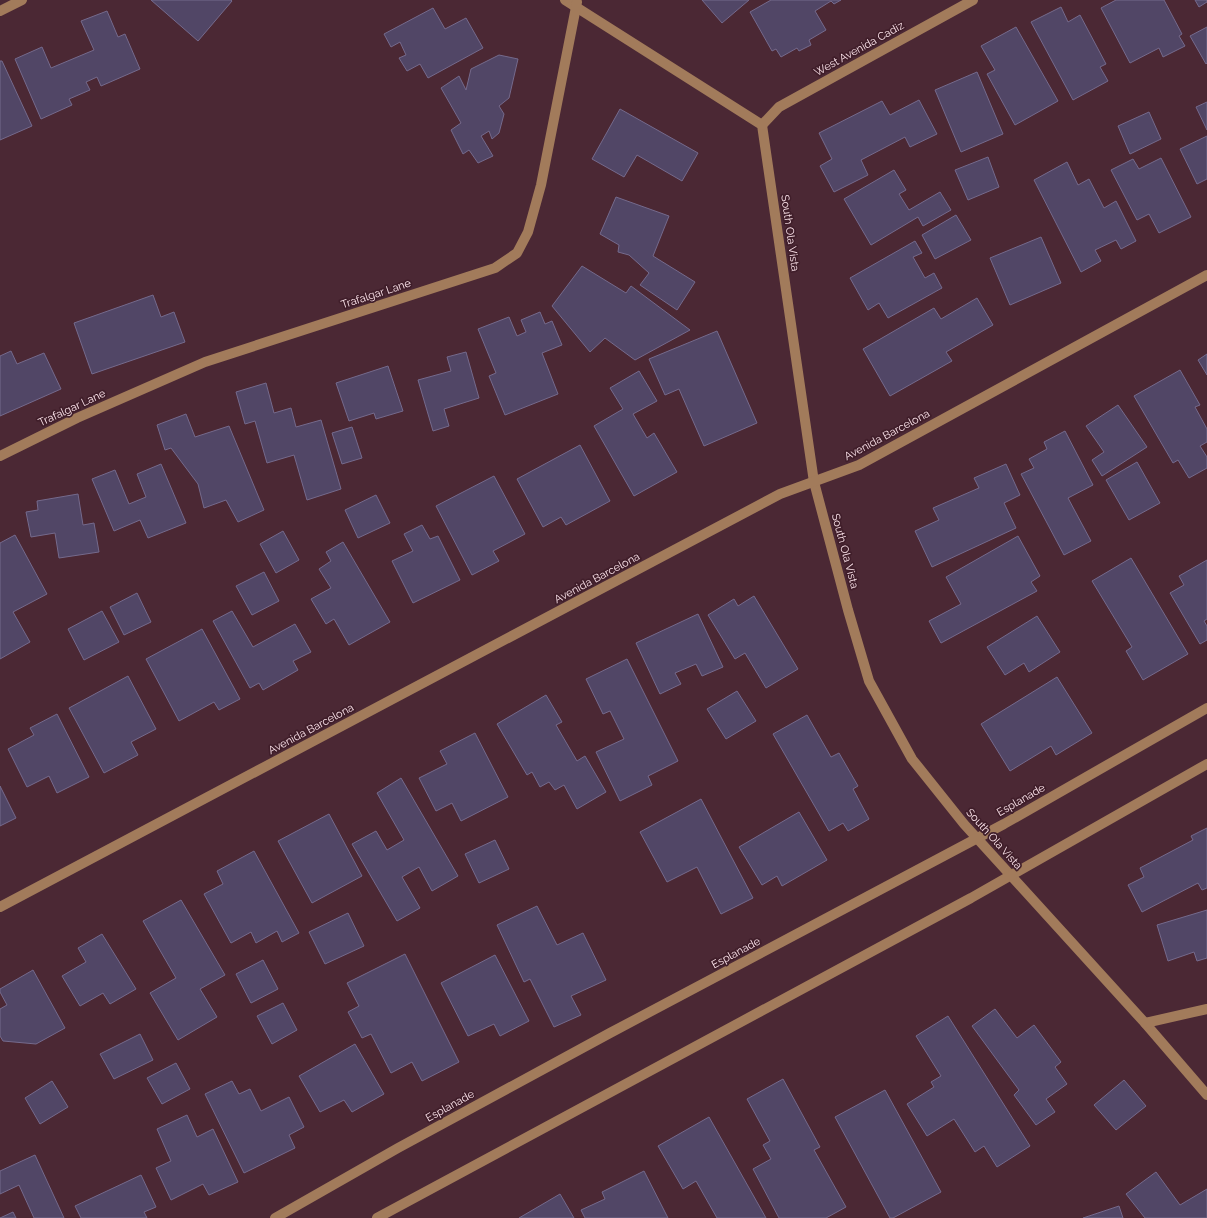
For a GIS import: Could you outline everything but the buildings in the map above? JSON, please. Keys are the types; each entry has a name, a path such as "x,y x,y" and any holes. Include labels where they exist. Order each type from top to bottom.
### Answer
{"street":[{"path":"0,11 22,0"},
{"path":"565,0 577,4 762,125"},
{"name":"West Avenida Cadiz","path":"762,125 779,107 973,0"},
{"name":"Trafalgar Lane","path":"0,456 77,418 205,362 495,268 517,253 528,232 541,185 577,4"},
{"name":"South Ola Vista","path":"762,125 814,482 848,610 870,681 912,759 977,838 1145,1022 1207,1095"},
{"name":"Avenida Barcelona","path":"0,907 773,498 859,465 1207,275"},
{"name":"Esplanade","path":"275,1218 398,1148 610,1033 977,838 1207,708"},
{"path":"378,1218 1010,875 1207,764"},
{"path":"1145,1022 1207,1009"}]}
